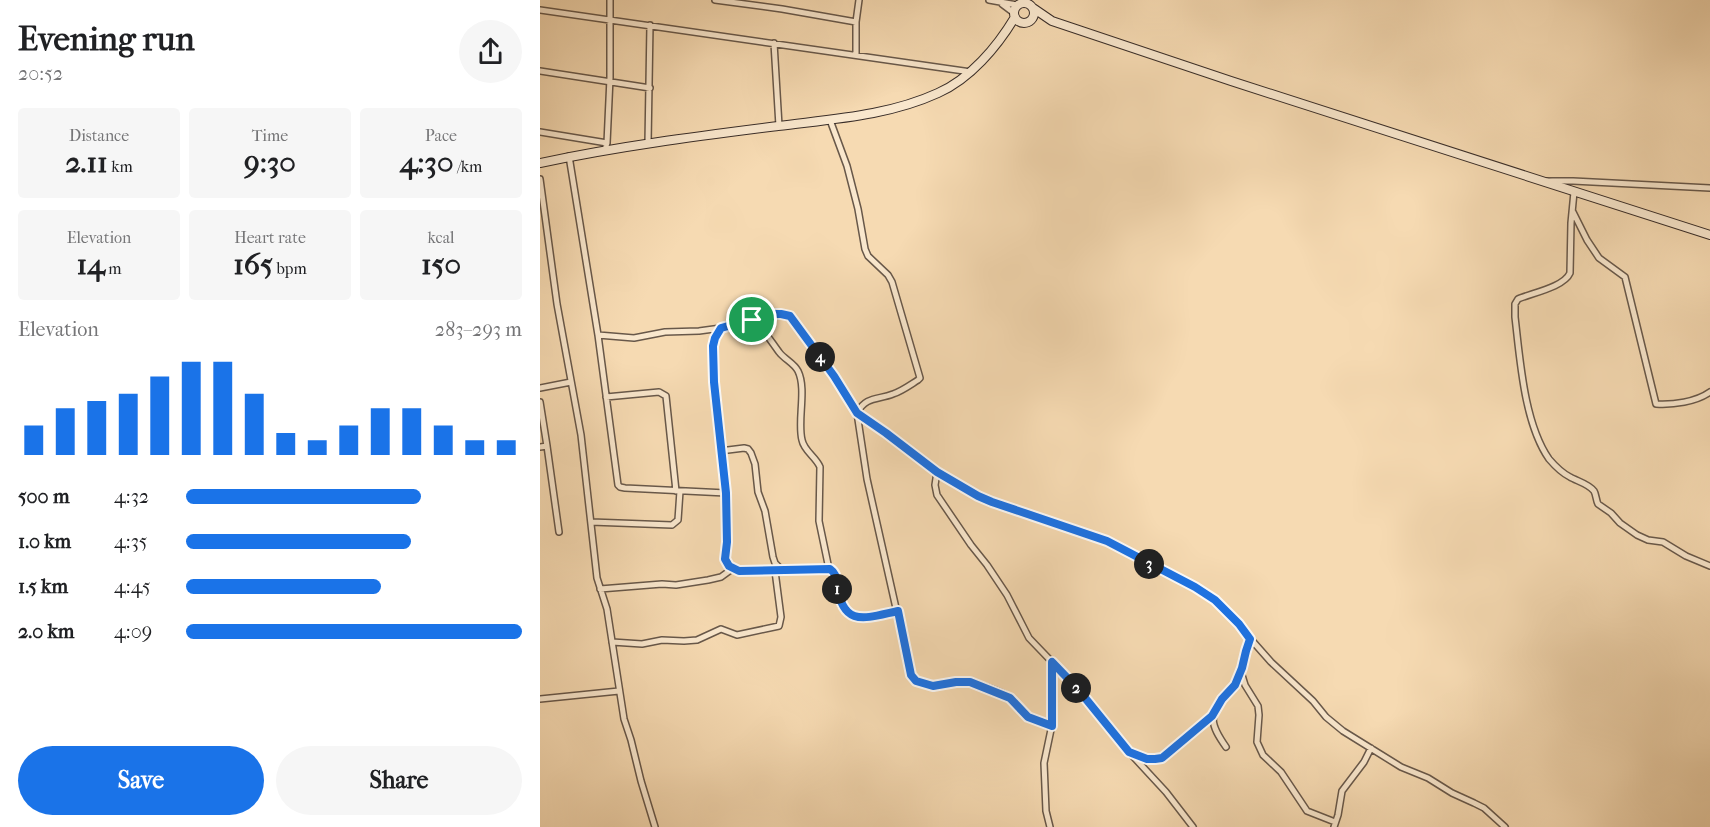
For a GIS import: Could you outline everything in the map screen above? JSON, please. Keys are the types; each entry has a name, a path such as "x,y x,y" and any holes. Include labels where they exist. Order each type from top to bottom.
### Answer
{"main road":[{"path":"1023,6 1034,15 1031,20"},
{"path":"1023,6 1052,21 1231,81 1710,235"},
{"path":"1022,23 1023,6"},
{"path":"540,162 606,147 830,120 898,108 939,93 970,72 1004,34 1023,6"},
{"path":"1004,34 1031,20 1052,21"}],"street":[{"path":"540,132 606,147 610,82 610,0"},
{"path":"715,0 856,22"},
{"path":"856,55 858,0"},
{"path":"989,0 1023,6"},
{"path":"540,10 970,72"},
{"path":"648,143 650,25"},
{"path":"774,43 778,126"},
{"path":"540,71 650,88"},
{"path":"830,120 848,166 865,249 868,256 888,275 892,282 920,378 891,395 866,402 857,413"},
{"path":"569,156 598,335 618,485 626,488 726,493"},
{"path":"540,179 542,208 557,304 581,435 597,578 607,609 624,719 655,827"},
{"path":"1541,181 1710,188"},
{"path":"1574,192 1568,278 1557,285 1518,299 1515,304 1526,396 1537,436 1556,466 1567,476 1590,487 1595,492 1598,504 1627,528 1710,566"},
{"path":"1572,210 1599,258 1625,277 1656,404 1702,397 1710,392"},
{"path":"598,335 634,338 665,332 721,328 772,314 790,316 834,376 857,413 867,479 911,675 916,681 933,686 970,682 1010,698 1028,717 1052,726"},
{"path":"752,320 760,326 781,355 798,370 802,401 801,437 803,445 820,466 819,522 830,569 835,574 839,602 849,614 866,617 898,611"},
{"path":"721,328 713,346 720,451 726,493 725,559 732,569 739,571 830,569"},
{"path":"540,388 571,382"},
{"path":"591,522 672,525 678,520 678,491 666,396 659,392 606,397"},
{"path":"540,402 543,447 559,532"},
{"path":"857,413 937,472 978,496 1107,541 1195,587 1215,600 1271,662 1333,724 1407,770 1428,778 1452,793 1484,808 1505,827"},
{"path":"720,451 744,448 752,453 758,492 765,512 773,557 775,564 783,570"},
{"path":"937,472 935,485 937,495 1007,595 1029,638 1077,688 1193,827"},
{"path":"600,589 676,585 721,577 732,569"},
{"path":"612,642 642,644 662,640 691,641 721,629 737,635 779,626 782,617 775,571"},
{"path":"1129,752 1147,759 1162,758 1212,716 1222,699 1235,685 1250,639"},
{"path":"1050,827 1046,811 1044,763 1052,726 1052,662"},
{"path":"1241,672 1245,685 1258,706 1257,742 1263,755 1281,772 1307,811 1334,824 1342,791 1364,762 1371,748"},
{"path":"540,699 619,691"},
{"path":"1212,716 1226,747"}],"route":[{"path":"772,314 790,316 846,392 857,413 956,484 992,502 1107,541 1195,587 1215,600 1239,624 1250,639 1235,685 1222,699 1212,716 1162,758 1147,759 1129,752 1077,688 1052,662 1052,726 1028,717 1010,698 970,682 933,686 916,681 911,675 898,611 866,617 849,614 839,602 835,574 830,569 739,571 732,569 725,559 726,493 720,451 713,346 721,328 752,320 772,314"}]}
